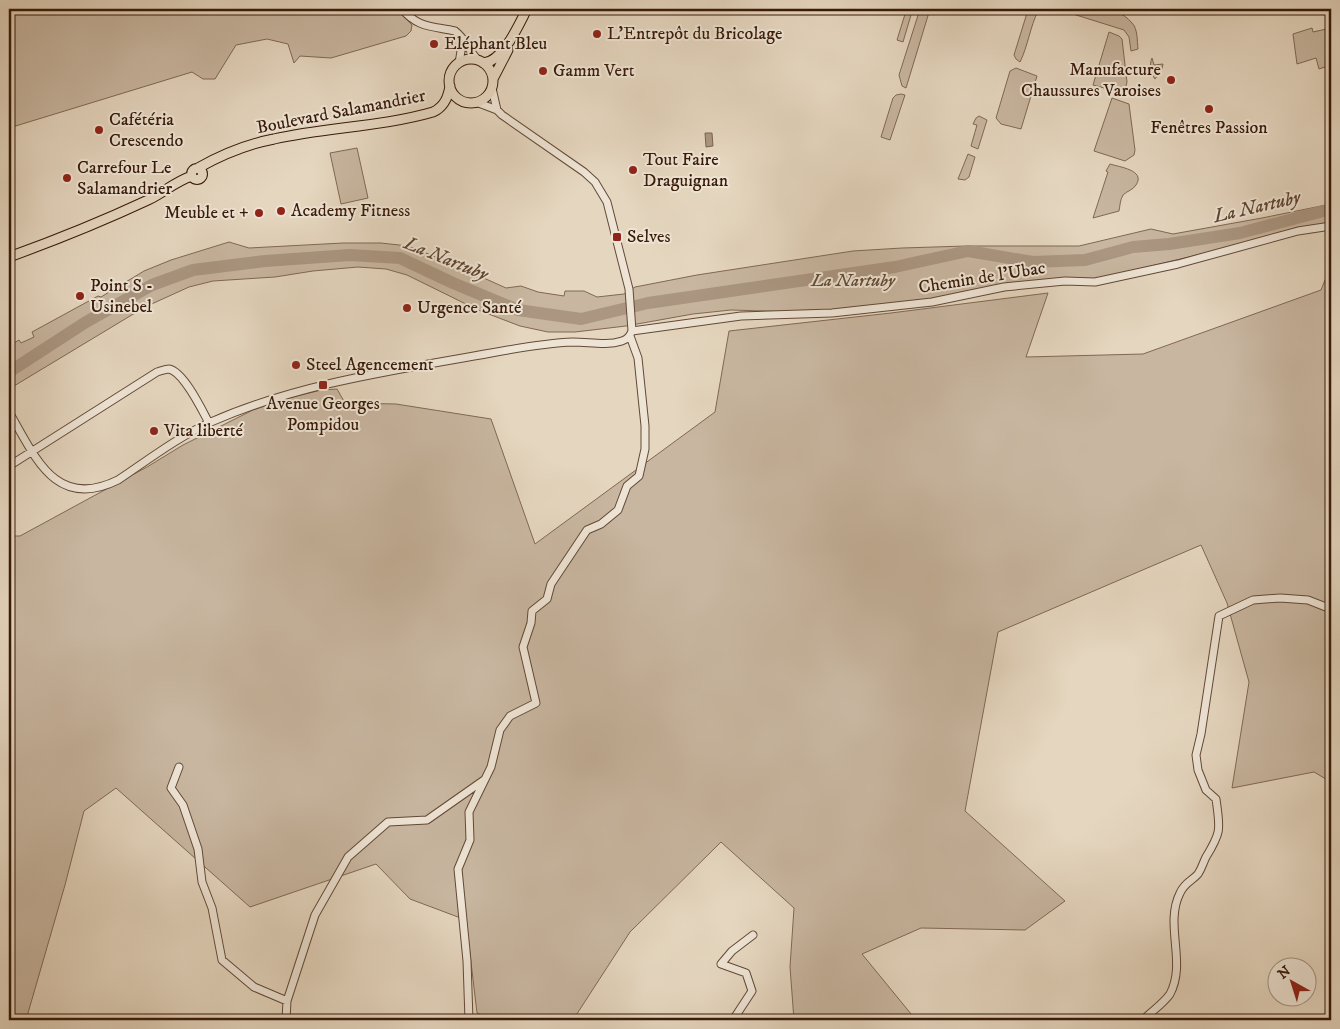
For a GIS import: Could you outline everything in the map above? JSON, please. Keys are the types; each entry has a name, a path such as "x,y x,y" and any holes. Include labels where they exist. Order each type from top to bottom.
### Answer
{"main road":[{"path":"512,38 497,57 490,62 467,60 460,63 452,72 450,79 450,86 455,96 468,102 476,102 487,96 512,38 527,9"},
{"path":"481,62 488,67 492,84"},
{"name":"Boulevard Salamandrier","path":"9,257 118,214 153,198 184,178 192,176 197,179 201,178 202,172 198,168 231,153 275,138 346,128 433,112 443,105 447,99 450,86"}],"street":[{"path":"402,9 418,24 455,31 463,39 471,53 481,62"},
{"path":"460,63 463,39"},
{"path":"492,84 497,110"},
{"path":"469,1020 467,961 458,869 470,840 469,812 491,767 500,730 510,716 536,703 523,647 531,623 532,612 547,600 551,584 587,530 601,524 618,510 627,486 639,476 645,449 645,426 638,358 632,331 629,288 607,202 595,182 578,167 504,117 497,110 476,102"},
{"name":"Chemin de l'Ubac","path":"9,412 45,470 58,482 73,488 88,489 110,484 118,480 194,430 209,423 283,396 330,384 496,352 572,342 604,344 624,340 632,331 742,316 841,312 932,302 1004,288 1065,281 1095,282 1178,264 1298,231 1331,226"},
{"path":"9,466 156,373 167,369 176,372 182,378 209,423"},
{"path":"1143,1020 1169,995 1175,980 1177,960 1174,935 1175,910 1180,893 1188,880 1196,876 1202,868 1219,835 1220,827 1216,799 1206,790 1198,770 1196,754 1201,734 1219,616 1253,600 1280,598 1308,600 1331,609"},
{"path":"179,767 172,788 183,805 198,849 202,882 212,908 222,960 254,987 287,1001"},
{"path":"286,1020 287,1001 315,915 348,857 388,822 428,820 486,778"},
{"path":"733,1020 752,991 746,973 721,964 732,951 753,935"}],"green space":[{"path":"9,9 397,9 412,25 411,31 406,36 331,58 300,56 294,63 288,44 267,39 236,45 215,79 203,79 192,72 9,128"},
{"path":"920,9 930,9 906,88 902,86 899,75"},
{"path":"1057,9 1107,9 1125,16 1134,26 1138,49 1131,51 1129,37 1124,30"},
{"path":"1031,10 1038,11 1020,62 1014,55 1027,13"},
{"path":"906,11 911,15 903,42 897,40"},
{"path":"1312,28 1313,32 1331,28 1331,65 1319,69 1316,58 1297,64 1293,34"},
{"path":"1109,32 1122,39 1127,82 1126,86 1119,92 1093,85"},
{"path":"1152,58 1154,65 1163,64 1155,79 1151,69"},
{"path":"1016,68 1037,76 1021,129 1001,124 996,118 1010,71"},
{"path":"901,94 905,95 890,140 881,137 893,98"},
{"path":"1112,98 1129,104 1135,150 1134,155 1125,161 1094,151"},
{"path":"979,116 987,120 978,149 971,146 977,125 973,124"},
{"path":"357,148 368,198 341,204 330,153"},
{"path":"968,154 975,157 969,177 965,180 958,179"},
{"path":"1110,164 1130,170 1135,173 1138,180 1135,187 1123,195 1119,211 1093,218 1108,172 1106,171"},
{"name":"La Nartuby","path":"1331,204 1331,226 1301,230 1097,279 1065,281 932,302 832,313 731,310 575,332 548,332 520,326 478,310 407,275 386,269 358,267 275,277 213,281 189,287 145,307 9,389 9,369 11,367 9,364 9,346 19,340 21,343 34,337 32,332 98,296 101,297 144,271 171,260 229,242 249,248 343,243 381,243 408,246 506,288 521,286 538,292 564,296 565,291 584,291 597,297 624,294 635,287 697,275 853,251 966,246 1079,246 1151,229 1173,234"},
{"path":"1331,265 1331,782 1314,772 1232,788 1249,682 1227,603 1201,545 998,632 965,811 1065,901 1025,930 921,928 862,954 916,1020 794,1020 790,967 794,908 721,842 630,932 573,1020 494,1020 477,1013 466,920 410,899 376,864 250,907 116,788 84,811 26,1020 9,1020 9,536 20,536 147,467 183,445 253,410 285,399 321,390 337,389 345,403 396,404 491,419 535,544 715,412 729,331 1048,293 1026,357 1143,354 1321,290"}],"shaded area":[{"path":"705,133 712,133 713,146 706,147"}],"waterway":[{"name":"La Nartuby","path":"9,372 86,322 152,285 193,270 265,261 350,255 400,258 453,283 518,310 581,319 648,303 895,267 968,251 1033,262 1085,260 1133,247 1169,244 1240,233 1331,209"}],"place":[{"name":"L'Entrepôt du Bricolage","path":"597,34"},
{"name":"Eléphant Bleu","path":"434,44"},
{"name":"Gamm Vert","path":"543,71"},
{"name":"Manufacture Chaussures Varoises","path":"1171,80"},
{"name":"Fenêtres Passion","path":"1209,109"},
{"name":"Cafétéria Crescendo","path":"99,130"},
{"name":"Tout Faire Draguignan","path":"633,170"},
{"name":"Carrefour Le Salamandrier","path":"67,178"},
{"name":"Academy Fitness","path":"281,211"},
{"name":"Meuble et +","path":"259,213"},
{"name":"Selves","path":"617,237"},
{"name":"Point S - Usinebel","path":"80,296"},
{"name":"Urgence Santé","path":"407,308"},
{"name":"Steel Agencement","path":"296,365"},
{"name":"Avenue Georges Pompidou","path":"323,385"},
{"name":"Vita liberté","path":"154,431"}]}
